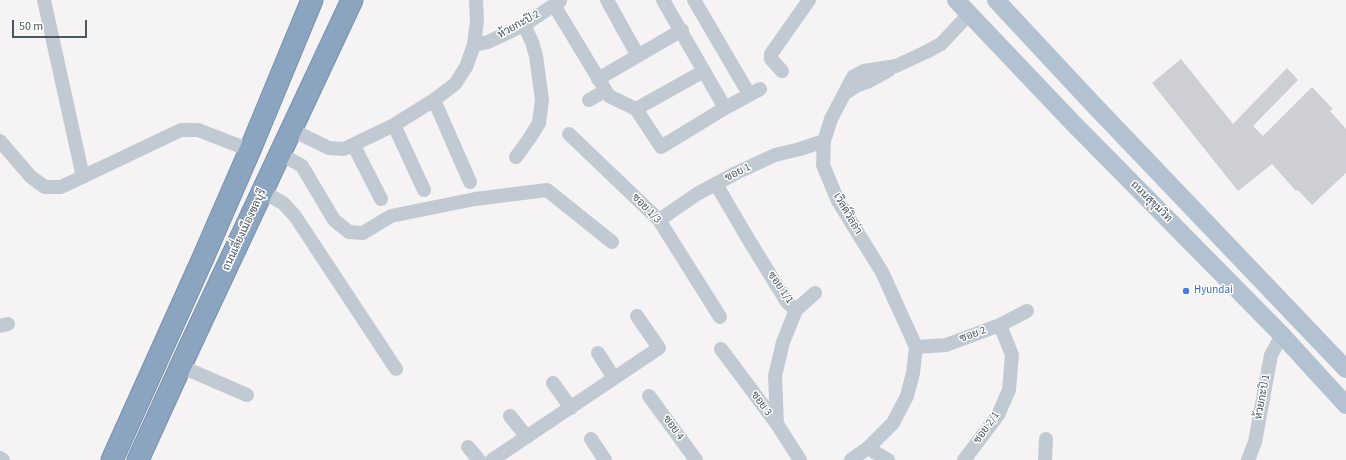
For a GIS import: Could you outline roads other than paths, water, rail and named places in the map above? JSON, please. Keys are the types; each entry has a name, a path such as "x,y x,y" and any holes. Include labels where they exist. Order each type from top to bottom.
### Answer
{"highway":[{"path":"112,460 250,150 312,0"},
{"name":"ถนนเลี่ยงเมืองชลบุรี","path":"138,460 180,366 281,154 352,0"}],"main road":[{"name":"ถนนสุขุมวิท","path":"956,0 1072,122 1282,335 1346,405"},
{"path":"996,0 1092,103 1346,369"}],"street":[{"path":"44,0 83,177"},
{"path":"292,130 329,148 344,149 354,146 394,125 434,100 455,84 466,67 474,45 477,20 476,0"},
{"path":"607,0 638,56"},
{"path":"663,0 682,30 725,108"},
{"path":"557,2 609,96 636,109 660,147 755,91 694,0"},
{"path":"782,71 771,60 771,54 809,0"},
{"name":"ห้วยกะปิ 2","path":"474,45 488,42 524,25 557,2"},
{"name":"เวิลด์วิลล่า","path":"916,347 882,272 838,201 823,165 824,141 831,119 843,95 856,86 867,82 941,44 969,14"},
{"path":"516,157 530,139 539,122 542,100 536,56 532,42 524,25"},
{"path":"589,100 602,85 638,56 682,30"},
{"path":"636,109 704,71"},
{"path":"434,100 470,182"},
{"path":"394,125 424,190"},
{"path":"0,141 31,177 45,187 61,187 181,130 198,130 250,150"},
{"name":"ซอย 1/3","path":"569,134 659,220 720,317"},
{"name":"ซอย 1","path":"659,220 697,194 776,155 824,141"},
{"path":"354,146 381,199"},
{"path":"281,154 302,166 334,220 349,232 363,233 391,216 475,199 547,190 612,242"},
{"name":"ซอย 1/1","path":"716,184 787,302 796,310 783,342 775,376 776,424"},
{"path":"263,192 283,203 295,216 396,369"},
{"path":"796,310 815,293"},
{"name":"ซอย 2","path":"916,347 946,345 1000,326 1026,311"},
{"path":"492,460 659,348 637,316"},
{"name":"ซอย 2/1","path":"964,460 998,415 1009,390 1012,355 1000,326"},
{"name":"ห้วยกะปิ 1","path":"1248,460 1255,442 1271,355 1282,335"},
{"path":"851,460 868,448 893,423 907,396 913,373 916,347"},
{"name":"ซอย 3","path":"721,349 776,424 800,460"},
{"path":"598,353 614,378"},
{"path":"180,366 247,395"},
{"path":"553,383 571,408"},
{"name":"ซอย 4","path":"649,396 696,460"},
{"path":"510,416 527,437"},
{"path":"591,439 605,460"},
{"path":"1045,460 1046,439"},
{"path":"468,446 478,460"},
{"path":"868,448 888,460"}],"place":[{"name":"Hyundai","path":"1186,291"}]}
